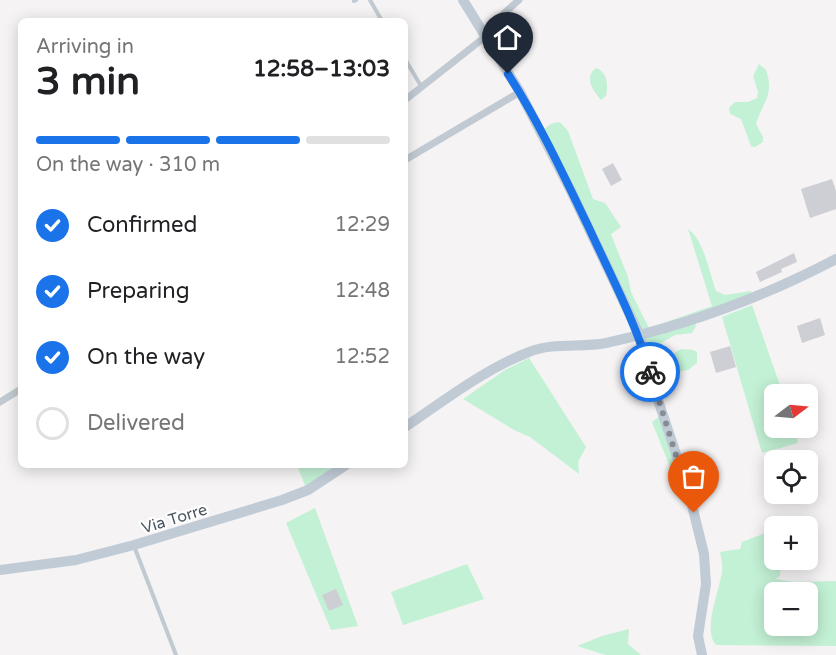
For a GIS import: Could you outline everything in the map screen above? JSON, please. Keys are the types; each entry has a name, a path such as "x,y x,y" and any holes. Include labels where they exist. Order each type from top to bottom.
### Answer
{"main road":[{"path":"463,0 520,92 571,191 639,334 655,391 689,493 704,554 706,584 698,636 702,655"},
{"path":"408,424 493,369 532,351 558,346 604,343 722,311 790,284 836,259"},
{"name":"Via Torre","path":"0,570 76,560 282,501 308,490 341,468"}],"street":[{"path":"408,97 483,35 519,0"},
{"path":"408,158 520,92"},
{"path":"0,402 18,391"}],"lane":[{"path":"370,0 380,18"},
{"path":"408,64 421,86"},
{"path":"134,545 176,655"}],"green space":[{"path":"759,64 766,70 769,86 767,98 756,124 763,137 763,142 755,147 751,146 741,119 730,114 729,108 735,102 748,102 757,98 758,92 753,76"},
{"path":"596,68 603,73 606,80 606,96 601,100 592,88 590,79 590,75"},
{"path":"558,122 568,131 593,199 605,203 621,227 611,234 628,277 631,292 649,328 641,329 543,130"},
{"path":"688,229 702,248 716,291 725,295 751,291 753,296 649,328 712,306"},
{"path":"752,305 780,384 764,384 764,438 797,438 798,443 764,450 762,453 722,317"},
{"path":"694,321 696,326 692,333 675,335 661,343 660,361 653,363 644,333"},
{"path":"681,349 697,352 697,363 688,370 671,373 666,368 667,361 672,354"},
{"path":"529,358 586,447 578,462 579,474 530,437 514,430 463,399 505,370"},
{"path":"660,416 685,494 681,494 652,422"},
{"path":"298,468 334,468 306,488"},
{"path":"315,508 358,626 331,630 286,523"},
{"path":"764,534 764,570 780,570 780,576 776,579 793,582 836,581 836,646 716,645 712,638 711,620 721,579 720,552 740,549 742,542"},
{"path":"467,564 484,599 403,625 391,592"},
{"path":"629,629 628,644 641,655 606,655 577,646 602,636"}],"building":[{"path":"613,163 622,180 611,186 602,169"},
{"path":"832,179 836,191 836,209 810,218 801,189"},
{"path":"794,253 797,262 760,282 756,272"},
{"path":"820,318 825,335 802,343 797,326"},
{"path":"730,346 736,367 716,373 710,352"},
{"path":"336,589 343,605 329,611 322,595"}],"way so far":[{"path":"650,372 694,513"}],"route":[{"path":"508,74 520,92 578,206 639,334 650,372"}]}
